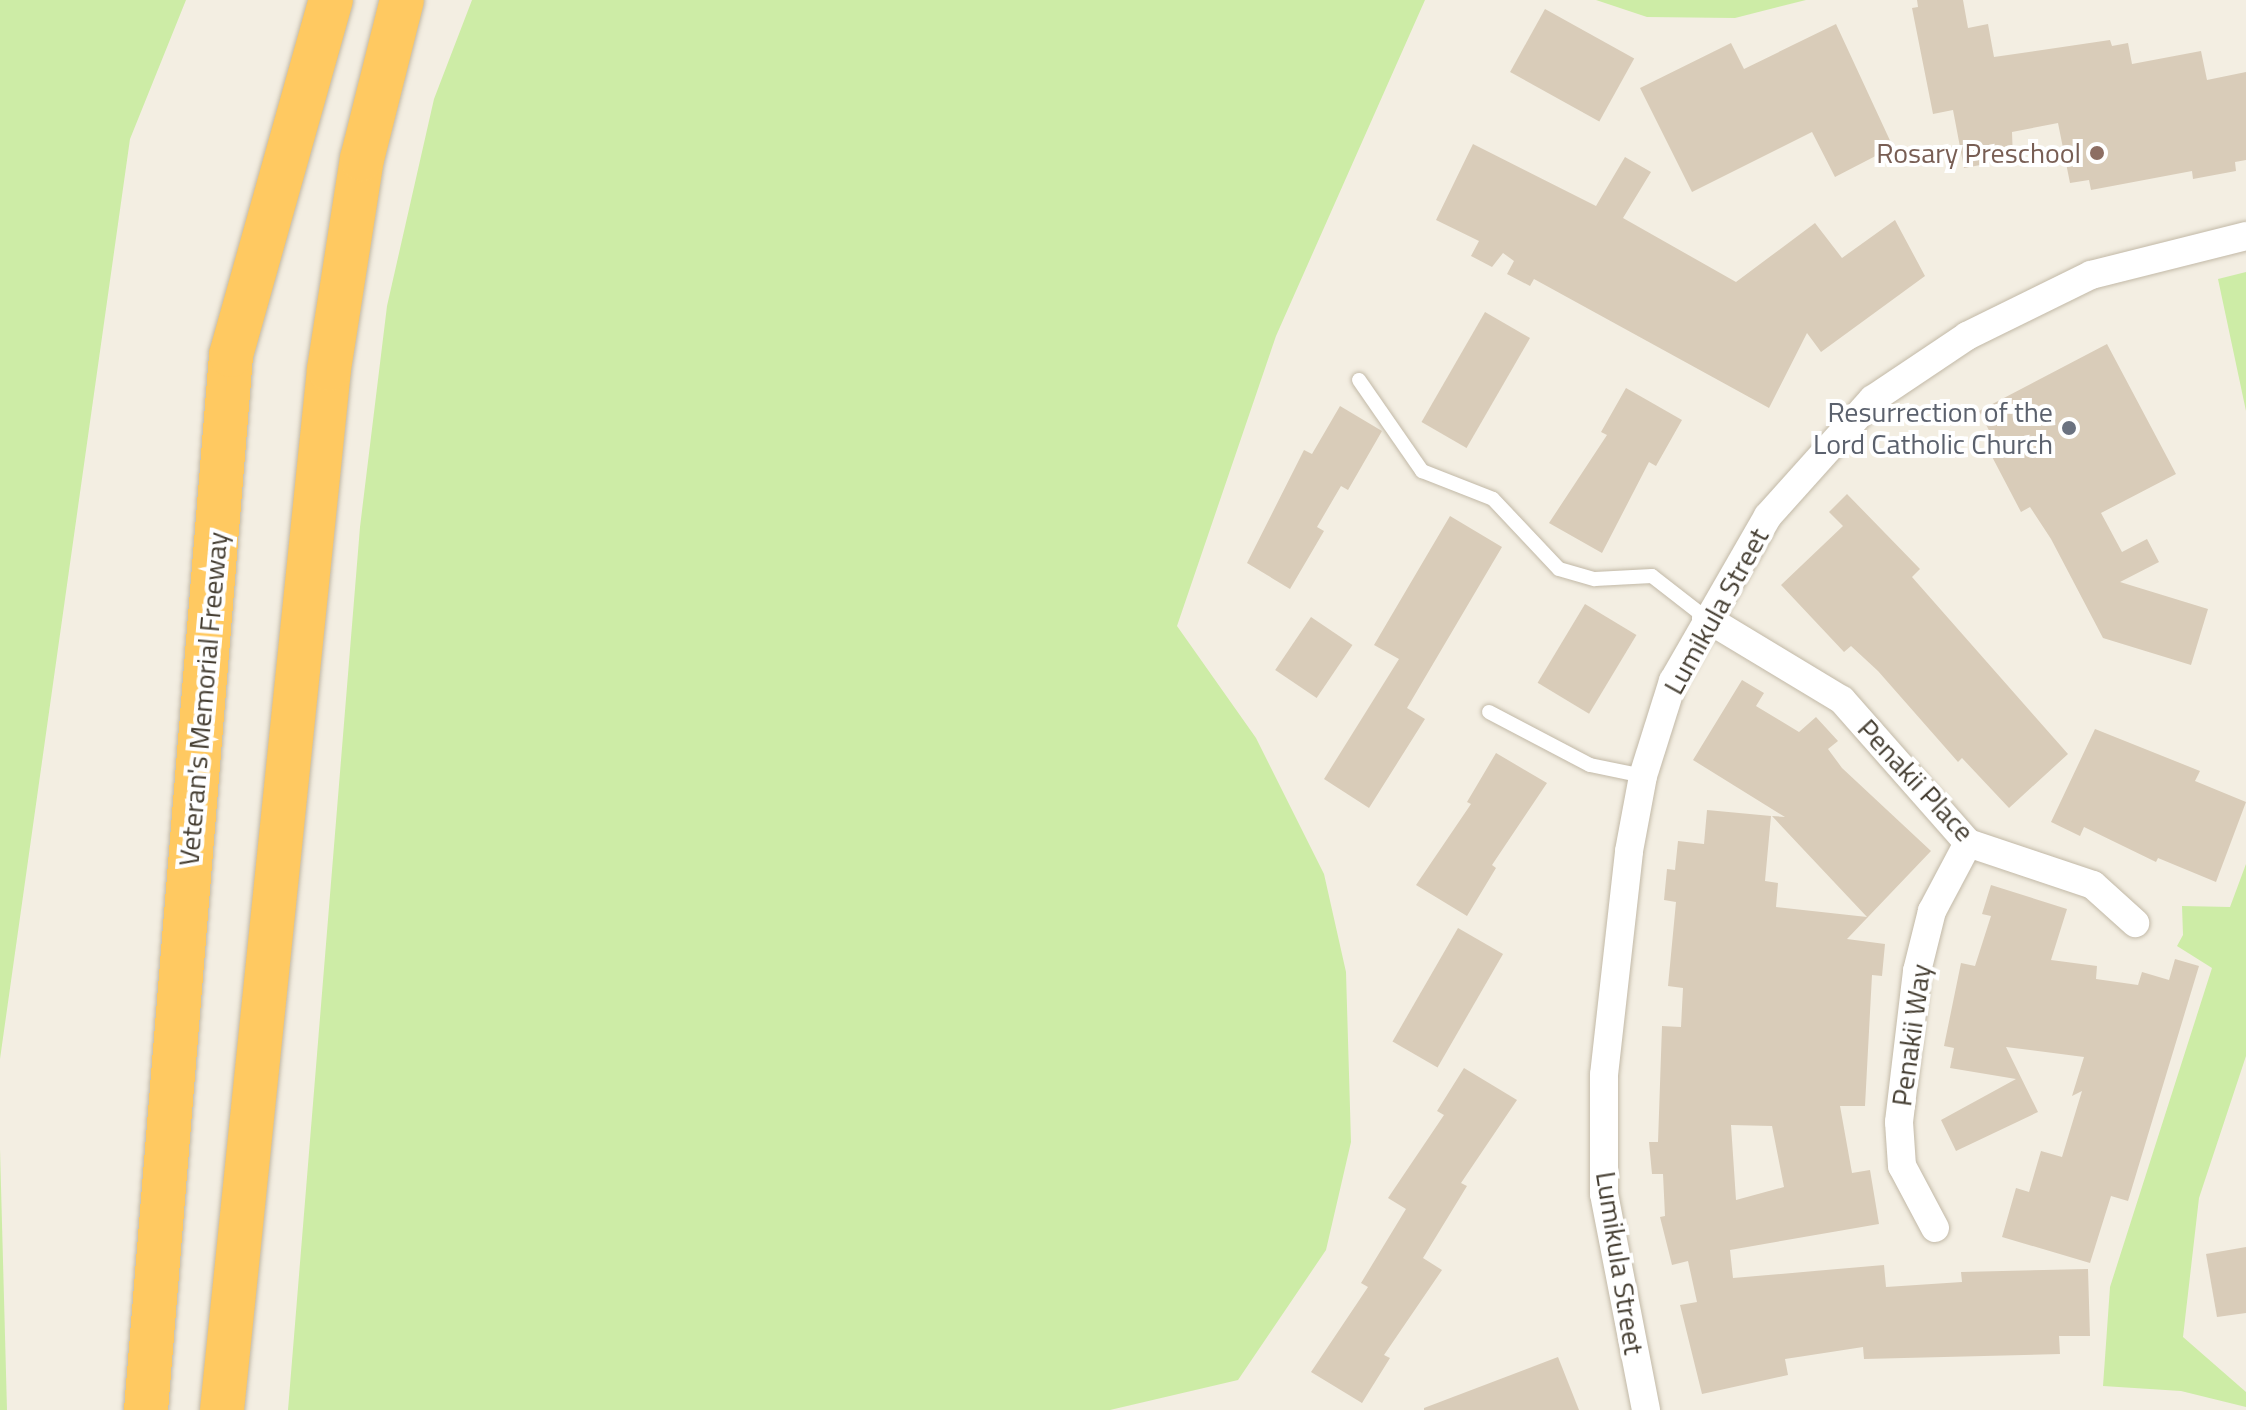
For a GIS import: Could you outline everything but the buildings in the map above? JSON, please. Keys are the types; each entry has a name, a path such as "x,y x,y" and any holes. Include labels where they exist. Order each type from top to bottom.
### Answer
{"highway":[{"name":"Veteran's Memorial Freeway","path":"146,1410 231,355 331,0"},
{"path":"222,1410 329,369 362,159 402,0"}],"street":[{"name":"Lumikula Street","path":"1646,1410 1604,1194 1603,1138 1614,970 1643,776 1673,681 1706,618 1768,516 1836,435 1908,374 1967,336 2091,275 2246,236"},
{"name":"Penakii Place","path":"1706,618 1842,700 1968,843 2093,885 2135,923"},
{"name":"Penakii Way","path":"1935,1228 1902,1166 1899,1122 1917,971 1932,911 1968,843"}],"lane":[{"path":"1359,380 1422,471 1493,499 1559,569 1595,579 1652,576 1706,618"},
{"path":"1489,712 1590,765 1643,776"}],"green space":[{"path":"0,0 186,0 130,139 0,1059"},
{"path":"472,0 1425,0 1276,336 1177,626 1256,738 1324,874 1346,972 1351,1142 1326,1250 1238,1380 1110,1410 288,1410 360,527 387,306 434,99"},
{"path":"1596,0 1806,0 1735,18 1647,17"},
{"path":"2246,272 2246,411 2218,279"},
{"path":"2246,864 2246,1056 2199,1198 2183,1337 2246,1392 2246,1407 2181,1391 2103,1386 2110,1287 2212,968 2177,946 2183,935 2182,906 2230,907"},
{"path":"0,1149 7,1410 0,1410"}],"place":[{"name":"Rosary Preschool","path":"2097,153"},
{"name":"Resurrection of the Lord Catholic Church","path":"2069,428"}]}
